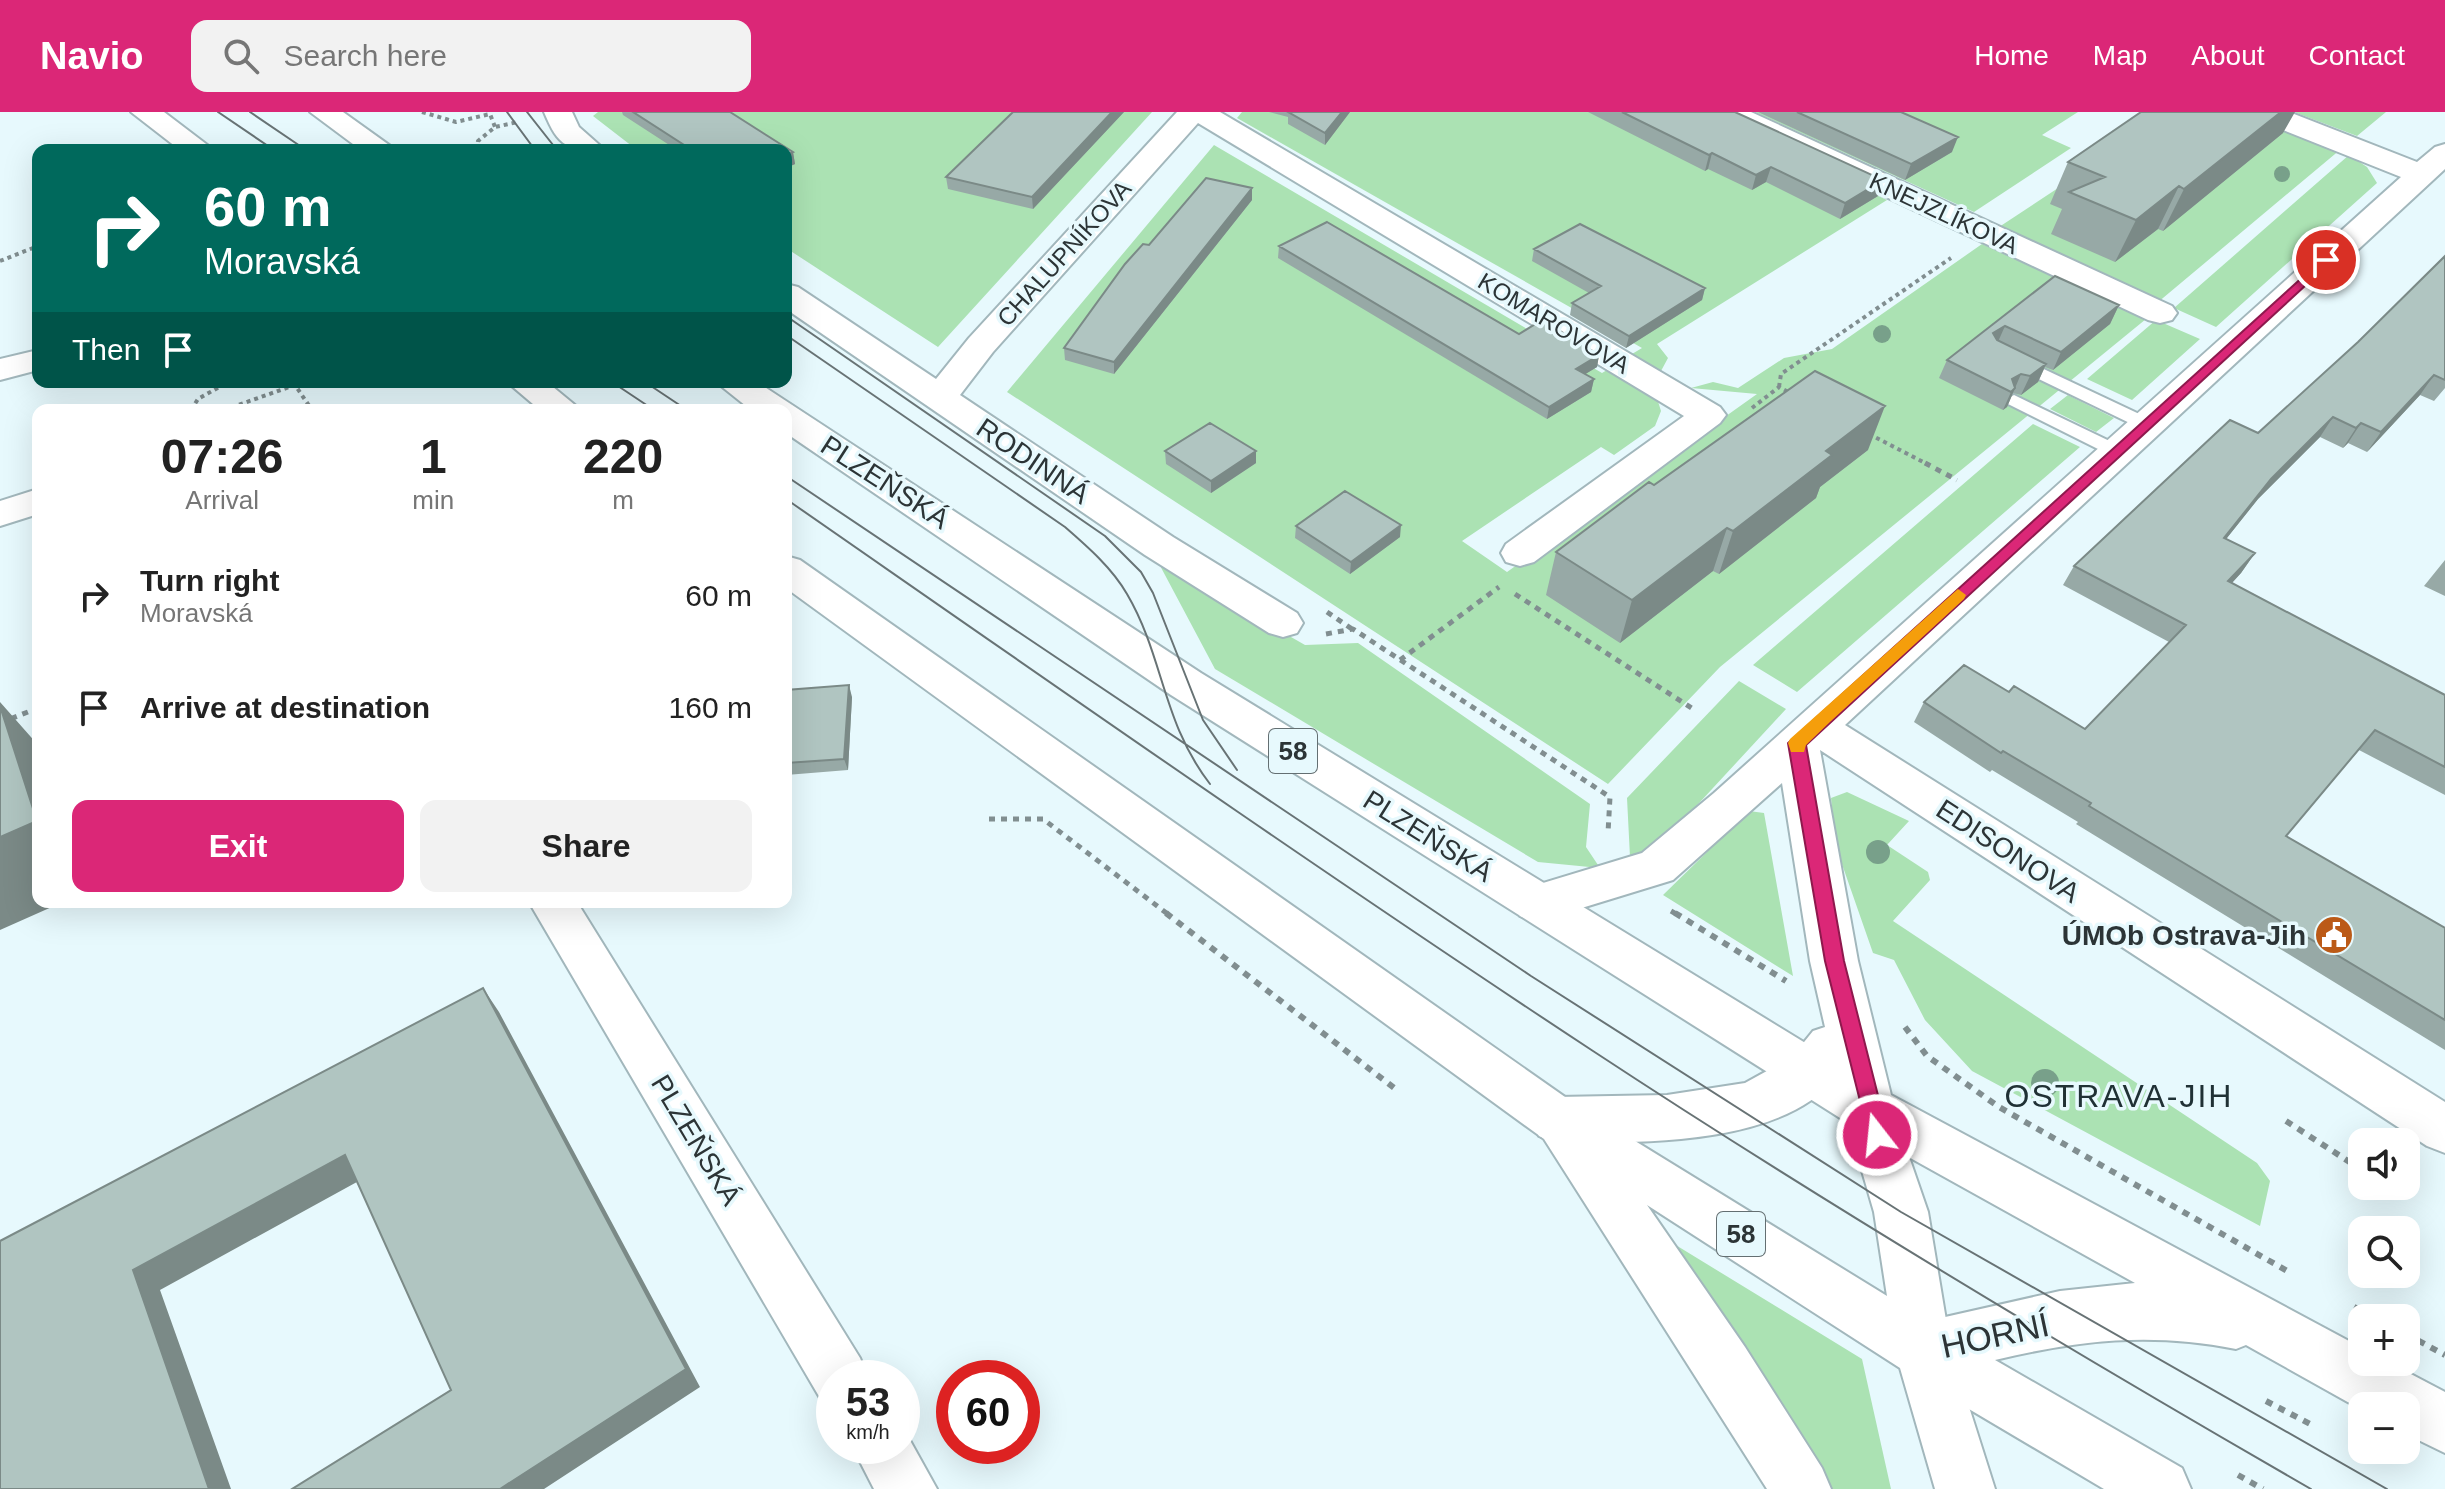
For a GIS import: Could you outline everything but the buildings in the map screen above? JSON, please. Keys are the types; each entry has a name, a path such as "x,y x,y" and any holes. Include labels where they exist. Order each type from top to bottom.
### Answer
{"street":[{"path":"145,112 190,144"},
{"path":"324,112 372,144"},
{"path":"558,112 566,131 582,144"},
{"name":"CHALUPNÍKOVA","path":"940,398 981,345 1193,112"},
{"name":"KOMAROVOVA","path":"1200,112 1708,415 1520,553"},
{"name":"KNEJZLÍKOVA","path":"1728,112 2160,313"},
{"path":"2263,112 2433,164"},
{"path":"1536,903 1657,867 2433,164"},
{"name":"RODINNÁ","path":"792,298 1159,546 1283,623"},
{"path":"0,370 32,362"},
{"path":"532,388 555,404"},
{"path":"742,388 766,404"},
{"name":"PLZEŇSKÁ","path":"792,421 1186,684 1869,1109"},
{"path":"0,514 32,503"},
{"name":"58","path":"792,573 1557,1120 1923,1350"},
{"path":"1806,735 1834,961 1869,1109 1901,1212 1923,1350 1965,1489"},
{"name":"EDISONOVA","path":"1806,735 2445,1130"},
{"name":"PLZEŇSKÁ","path":"556,908 829,1360"},
{"path":"1557,1120 1697,1117 1739,1108 1773,1095 1809,1072 1827,1053 1848,1016"},
{"name":"HORNÍ","path":"1869,1109 2445,1424"},
{"path":"1557,1120 1725,1367 1801,1489"},
{"name":"HORNÍ","path":"1923,1350 2027,1325 2144,1310 2191,1313 2289,1339"},
{"name":"HORNÍ","path":"1923,1350 2161,1489"},
{"path":"892,1464 907,1489"}],"lane":[{"path":"1996,352 2146,424"},
{"path":"2014,400 2116,451"}],"path":[{"path":"422,112 456,122 490,114 495,127 478,144"},
{"path":"1779,387 1781,374 1988,233"},
{"path":"0,261 32,248"},
{"path":"195,404 217,388"},
{"path":"241,404 286,388"},
{"path":"1507,589 1693,709"},
{"path":"1283,623 1320,635 1353,629 1610,797 1607,853 1668,909 1791,984"},
{"path":"0,723 32,710"},
{"path":"989,819 1043,819 1397,1090"},
{"path":"1899,1019 1927,1056 1999,1107 2294,1275"},
{"path":"2286,1121 2348,1161"},
{"path":"2420,1342 2445,1355"},
{"path":"2266,1401 2310,1424"},
{"path":"2238,1475 2263,1489"}],"green space":[{"path":"598,112 1152,112 938,347 792,252 792,144 629,144 593,116"},
{"path":"1242,112 1699,112 1887,200 1657,344 1668,358 1661,371 1632,354 1642,348 1237,118"},
{"path":"1755,112 2078,112 2042,135 2071,148 1974,212"},
{"path":"2173,112 2245,112 2341,149 2157,303 1996,229"},
{"path":"2294,112 2386,112 2357,136"},
{"path":"1214,145 1602,373 1612,367 1656,395 1661,411 1655,426 1614,455 1601,447 1462,541 1507,572 1757,394 1691,388 1713,382 1738,388 1784,358 1832,349 1982,244 2146,319 1720,667 1608,784 1007,392"},
{"path":"2349,155 2367,167 2377,183 2216,327 2174,308"},
{"path":"2156,320 2200,339 2132,400 2087,379"},
{"path":"2068,395 2114,418 2096,432 2050,409"},
{"path":"2033,424 2080,447 1797,692 1753,665"},
{"path":"1157,560 1305,645 1358,643 1590,804 1586,847 1600,868 1538,862 1215,669"},
{"path":"1739,681 1786,709 1664,841 1630,857 1627,798"},
{"path":"1847,792 1909,821 1887,845 1928,872 1930,880 1893,921 2257,1163 2270,1181 2260,1226 1972,1071 1925,1020 1894,960 1873,953 1836,847 1831,798"},
{"path":"1749,811 1764,813 1793,976 1663,895"},
{"path":"1661,1236 1862,1359 1891,1489 1830,1489"}],"tram line":[{"path":"218,112 265,144"},
{"path":"250,112 297,144"},
{"path":"507,112 531,144"},
{"path":"527,112 552,144"},
{"path":"792,320 1105,536 1141,572 1153,593 1203,720 1237,770"},
{"path":"792,339 1065,527 1099,558 1121,584 1139,618 1186,744"},
{"path":"621,388 645,404"},
{"path":"654,388 678,404"},
{"path":"792,480 1186,744"},
{"path":"792,503 1289,847 1681,1108 1949,1275 2311,1489"},
{"path":"1186,744 1531,976 1901,1212 2387,1489"},
{"path":"1186,744 1210,784"}],"slow traffic":[{"path":"1797,747 1797,743 1825,716 1958,595"}],"place":[{"name":"ÚMOb Ostrava-Jih","path":"2334,935"}],"district":[{"name":"OSTRAVA-JIH","path":"2119,1096"}],"route":[{"path":"1877,1135 1834,961 1797,743 2326,260"}]}
